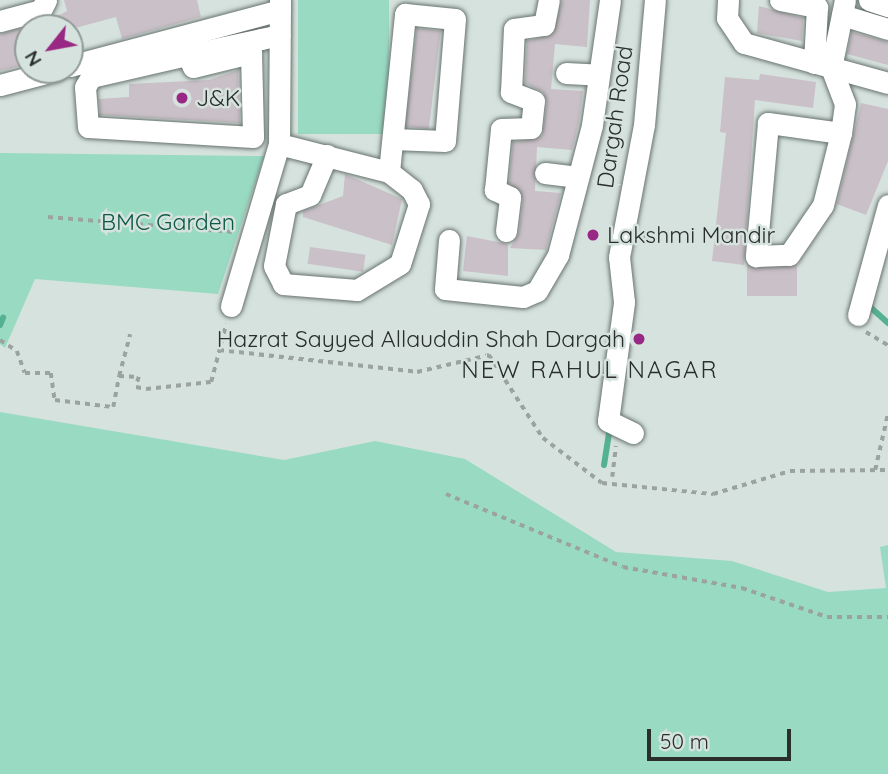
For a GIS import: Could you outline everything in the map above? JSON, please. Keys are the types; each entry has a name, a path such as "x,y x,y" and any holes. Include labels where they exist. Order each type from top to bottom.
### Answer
{"street":[{"path":"0,21 41,10 46,0"},
{"path":"506,231 510,197 495,190 500,129 531,128 534,102 510,92 514,29 544,25 549,0"},
{"path":"449,240 445,289 532,295 558,255 578,177 599,75 610,0"},
{"name":"Dargah Road","path":"626,430 608,421 624,302 619,257 644,125 655,0"},
{"path":"728,0 727,18 744,43 826,61 888,69"},
{"path":"780,0 817,7 826,61 845,104 841,133 816,221 789,255 756,256 767,125 841,133"},
{"path":"869,0 888,6"},
{"path":"84,62 270,6 280,34 279,144 231,306"},
{"path":"826,61 844,8 888,29"},
{"path":"389,172 405,14 455,19 444,141 393,139"},
{"path":"187,55 193,67 251,53 253,137 93,131 85,91 91,77 187,55 280,34"},
{"path":"826,61 888,83"},
{"path":"85,91 162,73"},
{"path":"566,73 599,75"},
{"path":"279,144 327,155 389,172 412,190 419,204 400,264 357,290 283,284 274,266 286,204 310,195 327,155"},
{"path":"545,173 578,177"},
{"path":"858,315 888,205"}],"path":[{"path":"48,217 254,233"},
{"path":"119,376 139,377 136,387 146,389 211,382 231,306"},
{"path":"0,340 17,351 25,373 51,373 55,400 113,407 130,334"},
{"path":"219,350 417,372 489,355 543,438 602,482 713,494 790,471 888,470"},
{"path":"875,470 888,413"},
{"path":"612,477 626,430"},
{"path":"446,494 623,567 742,588 827,617 888,617"}],"green space":[{"path":"298,0 389,0 389,134 298,134"},
{"name":"BMC Garden","path":"0,153 264,156 218,294 35,279 5,348 0,344"},
{"path":"0,412 284,460 375,441 465,459 616,552 732,561 828,592 886,588 880,547 888,545 888,774 0,774"}],"building":[{"path":"64,0 197,0 201,17 122,39 116,17 84,26 84,14 61,14 67,11"},
{"path":"562,0 590,0 587,47 555,44 551,89 583,91 579,122 572,150 537,147 535,191 561,193 546,250 510,248 519,233 523,199 509,182 513,142 542,136 547,102 543,92 525,83 527,41 553,34"},
{"path":"759,6 803,18 802,41 757,33"},
{"path":"417,28 441,31 429,129 405,126"},
{"path":"14,30 14,68 0,71 0,34"},
{"path":"852,32 888,42 888,65 847,54"},
{"name":"J&K","path":"238,70 240,123 100,115 99,99 129,97 129,84 209,80"},
{"path":"760,74 816,82 813,108 755,100 744,265 712,261 726,133 720,132 725,77 759,80"},
{"path":"861,103 888,109 888,161 866,215 837,204"},
{"path":"345,174 402,199 392,245 303,217 303,211 343,196"},
{"path":"467,236 508,244 508,276 463,271"},
{"path":"310,247 365,255 363,272 308,264"},
{"path":"747,265 797,265 797,296 747,296"}],"waterway":[{"path":"868,305 888,323"},
{"path":"0,325 3,318"},
{"path":"604,465 610,426"}],"place":[{"name":"J&K","path":"182,98"},
{"name":"Lakshmi Mandir","path":"593,235"},
{"name":"Hazrat Sayyed Allauddin Shah Dargah","path":"639,339"}],"district":[{"name":"NEW RAHUL NAGAR","path":"590,370"}]}
